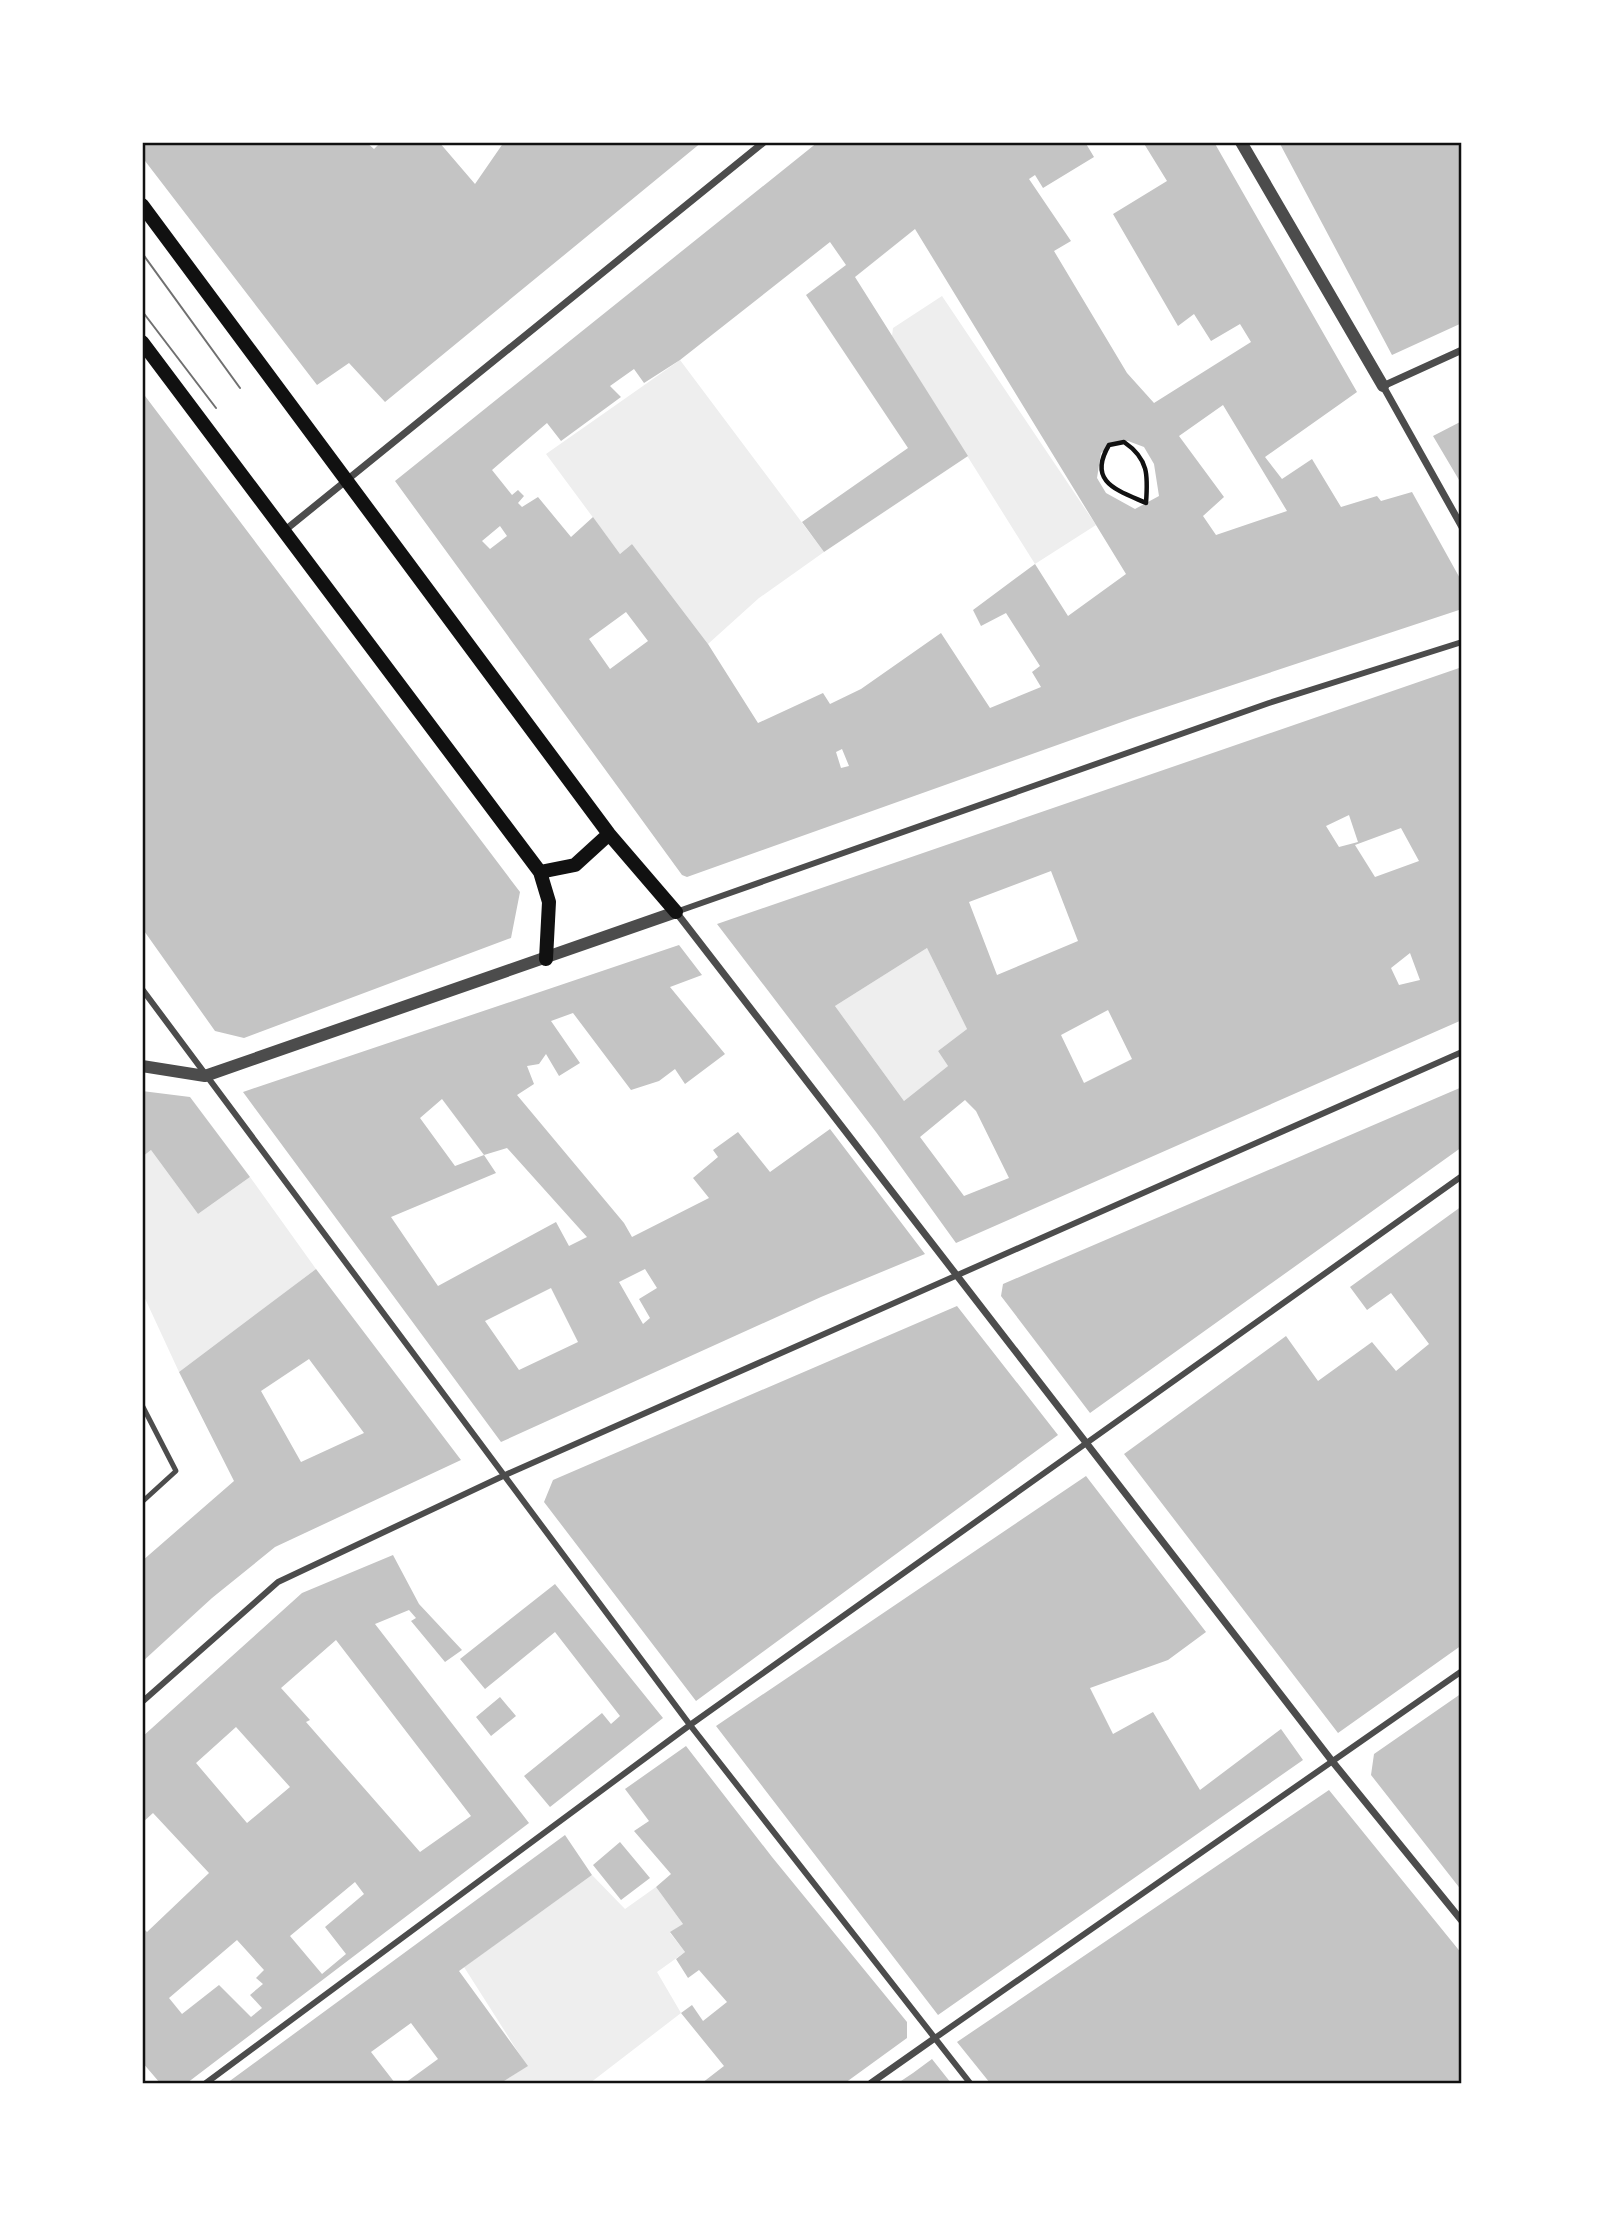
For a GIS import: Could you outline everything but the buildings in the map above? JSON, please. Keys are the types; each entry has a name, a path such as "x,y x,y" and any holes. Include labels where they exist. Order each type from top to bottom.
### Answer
{"main road":[{"path":"142,205 609,834 676,912"},
{"path":"142,342 540,872 549,902 545,959"},
{"path":"540,872 576,865 609,834"}],"street":[{"path":"284,531 764,142"},
{"path":"1241,142 1462,527"},
{"path":"1383,386 1462,350"},
{"path":"142,1066 205,1076 1269,703 1462,642"},
{"path":"676,912 1332,1761 1462,1921"},
{"path":"142,989 690,1725 970,2083"},
{"path":"142,1702 278,1581 503,1476 956,1273 1462,1052"},
{"path":"206,2083 690,1725 1462,1176"},
{"path":"871,2083 1462,1671"}],"lane":[{"path":"142,1405 176,1471 142,1502"}],"path":[{"path":"1124,442 1137,451 1146,465 1146,503 1111,487 1101,474 1101,458 1109,445 1124,442"}],"shaded area":[{"path":"942,296 1096,525 1035,564 892,336 893,328"},
{"path":"680,360 824,552 759,598 708,644 632,544 620,554 546,454"},
{"path":"927,948 967,1029 938,1051 948,1066 904,1101 835,1006"},
{"path":"151,1150 198,1214 250,1177 316,1269 179,1372 142,1292 142,1157"},
{"path":"592,1875 625,1909 656,1887 683,1924 670,1933 685,1952 657,1972 681,2013 590,2083 501,2083 527,2066 464,1967"}],"tram line":[{"path":"142,253 240,388"},
{"path":"142,311 216,408"}]}
